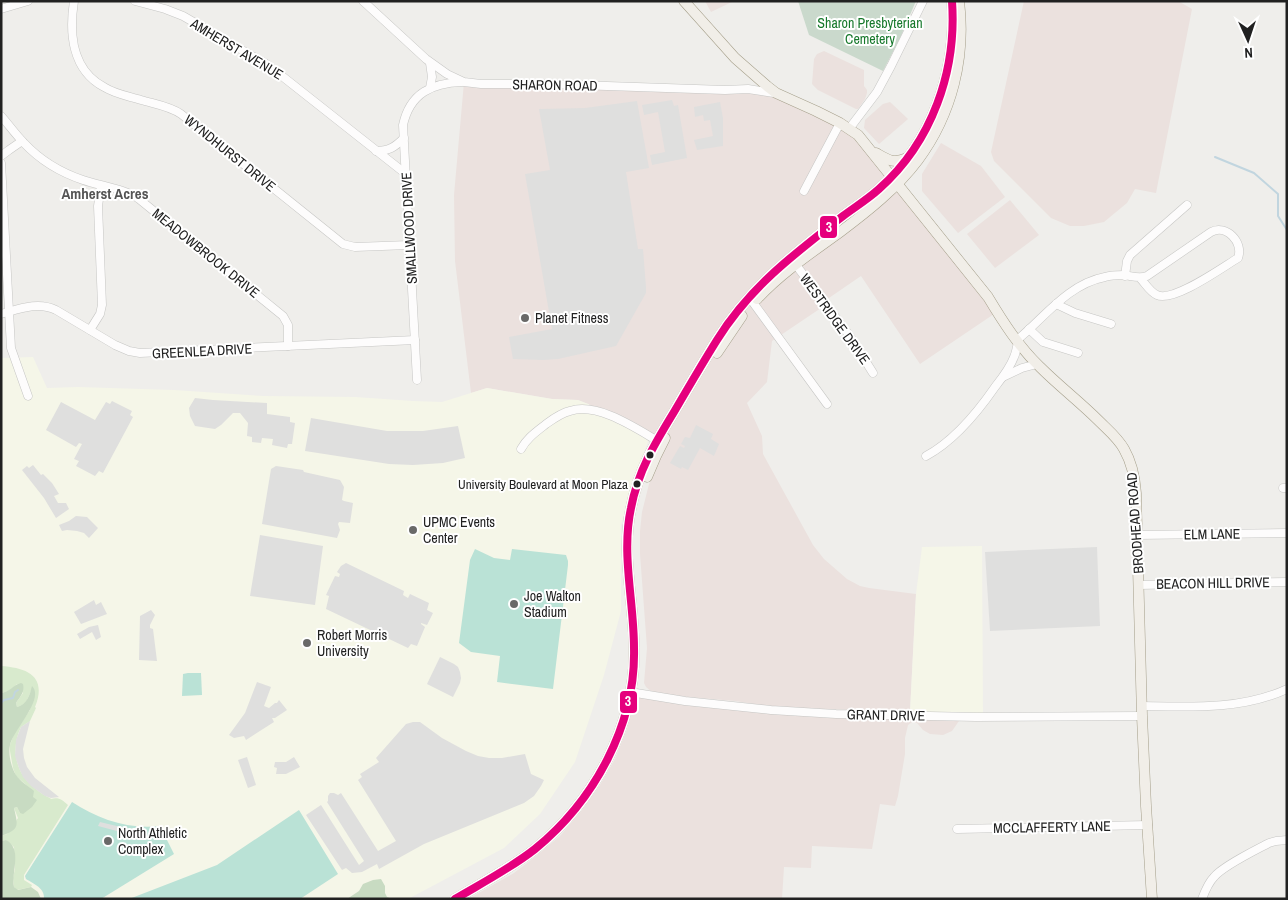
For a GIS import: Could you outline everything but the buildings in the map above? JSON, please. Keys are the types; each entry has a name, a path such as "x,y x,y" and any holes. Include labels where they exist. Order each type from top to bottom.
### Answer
{"main road":[{"path":"684,1 735,58 751,74 776,93 845,126 858,135 871,150 892,161 907,158"},
{"path":"455,899 522,859 550,836 576,808 612,750 634,693 634,651 628,558 629,520 637,483 647,458 725,327 752,299 876,203 894,180 920,141 934,112 944,83 952,43 952,1"},
{"path":"468,899 514,873 560,836 600,785 615,759 627,729 640,666 641,640 634,539 638,508 644,483 658,450 702,377 764,281 787,260 878,190 894,180 917,161 927,147 941,121 951,96 957,70 962,29 959,1"},
{"name":"BRODHEAD ROAD","path":"871,150 988,297 1017,341 1037,364 1108,430 1119,442 1131,464 1135,478 1142,711 1152,899"}],"street":[{"path":"1,9 28,1"},
{"name":"WYNDHURST DRIVE","path":"74,1 73,28 76,56 84,70 98,84 110,90 171,109 181,114 342,244 355,247 409,245"},
{"name":"AMHERST AVENUE","path":"135,1 166,9 183,16 261,60 284,76 406,174"},
{"name":"SHARON ROAD","path":"363,1 430,62 447,74 464,82 725,90 748,89 776,93"},
{"path":"804,191 845,126 877,92 923,1"},
{"path":"430,62 432,77 430,88 444,84 464,82"},
{"name":"SMALLWOOD DRIVE","path":"417,380 404,125 410,107 419,95 430,88"},
{"name":"MEADOWBROOK DRIVE","path":"1,116 22,141 39,156 61,170 75,177 139,199 280,313 288,325 288,346"},
{"path":"376,151 392,148 404,138"},
{"path":"1,156 22,141"},
{"path":"1,163 5,313 11,348 28,396"},
{"path":"90,330 98,318 102,305 98,206 98,194 101,186"},
{"path":"1125,276 1126,261 1130,255 1187,205"},
{"path":"926,456 966,424 980,408 1003,377 1013,359 1017,341 1056,304 1076,289 1090,281 1109,276 1140,278 1150,275 1214,230 1220,229 1231,234 1239,248 1240,255 1238,258 1192,286 1169,296 1162,297 1156,295 1140,278"},
{"name":"WESTRIDGE DRIVE","path":"796,265 834,314 873,373"},
{"path":"752,299 827,404"},
{"path":"1056,304 1061,308 1111,324"},
{"name":"GREENLEA DRIVE","path":"5,313 36,306 46,306 115,345 140,354 415,340"},
{"path":"1029,329 1043,342 1078,353"},
{"path":"1003,377 1022,368 1037,364"},
{"path":"521,449 526,440 551,420 571,410 585,409 605,413 656,440"},
{"name":"ELM LANE","path":"1137,535 1287,533"},
{"name":"BEACON HILL DRIVE","path":"1139,585 1287,582"},
{"path":"1142,711 1232,704 1258,700 1287,689"},
{"name":"GRANT DRIVE","path":"634,693 685,701 821,714 976,716 1142,711"},
{"name":"MCCLAFFERTY LANE","path":"957,829 1148,825"},
{"path":"1202,899 1214,877 1222,870 1269,843 1276,840 1287,840"}],"shaded area":[{"path":"705,1 734,1 711,12"},
{"path":"1024,1 1178,1 1192,9 1156,193 1135,189 1127,203 1104,222 1084,226 1070,226 1051,218 994,161 991,152"},
{"path":"824,51 864,70 864,86 867,93 858,109 818,90 812,84 814,59 817,54"},
{"path":"464,82 776,93 858,135 997,312 920,364 861,276 826,300 821,308 772,341 767,382 747,403 762,436 763,454 813,545 824,559 847,579 860,586 916,594 910,712 774,707 652,692 646,687 644,683 647,648 640,531 642,512 649,484 659,463 654,460 661,446 578,400 552,399 487,388 471,393 455,261 454,195"},
{"path":"672,100 674,106 678,105 687,158 652,165 650,155 665,152 658,112 644,115 642,105"},
{"path":"637,101 649,168 626,172 638,249 643,249 646,293 616,346 558,359 513,359 509,337 552,329 525,174 550,170 539,109 585,108"},
{"path":"720,102 723,118 723,146 697,150 694,140 713,136 710,120 704,121 703,115 695,117 694,107"},
{"path":"890,102 908,119 879,144 864,128 865,120 883,104"},
{"path":"941,143 981,166 1005,197 958,233 922,191 922,174"},
{"path":"1010,200 1039,235 995,268 967,234"},
{"name":"Robert Morris University","path":"33,357 47,388 174,390 263,396 355,397 442,402 487,388 552,399 578,400 649,438 621,525 621,611 604,675 575,762 540,814 504,848 408,899 1,899 1,358"},
{"path":"195,398 267,403 267,414 290,417 290,422 295,423 292,444 288,444 287,448 272,445 273,439 262,438 261,443 252,442 252,437 247,436 248,423 240,413 233,413 215,429 195,426 190,416 189,408"},
{"path":"112,401 132,411 130,415 133,417 103,473 99,471 95,476 76,466 79,461 74,459 82,444 79,443 76,447 46,430 61,402 95,420 106,402 110,404"},
{"path":"311,418 387,431 423,431 458,426 465,458 443,463 389,464 305,451"},
{"path":"696,425 713,434 711,439 719,444 714,456 700,448 688,470 682,467 681,469 670,463 680,446 684,448 685,446 681,444 685,437 690,438"},
{"path":"33,465 41,475 43,474 52,483 59,494 54,496 58,503 66,503 69,509 56,518 44,498 22,470 27,466 29,468"},
{"path":"276,466 303,470 304,472 340,480 344,487 342,500 353,503 350,523 339,522 340,530 337,538 262,524 271,469"},
{"path":"76,516 87,517 98,528 89,538 84,533 77,531 62,531 59,525"},
{"path":"260,535 323,546 315,605 250,596"},
{"path":"982,546 983,713 910,712 916,594 922,547"},
{"path":"1097,547 1100,626 990,631 985,552"},
{"path":"346,563 404,591 403,595 408,598 410,594 429,603 427,610 433,613 427,625 421,623 425,627 417,646 411,644 408,648 326,609 329,596 326,595 335,576 339,577 340,574 337,572"},
{"path":"94,600 96,605 101,602 107,614 81,624 74,612"},
{"path":"151,610 155,615 150,628 153,629 157,661 139,660 140,616"},
{"path":"98,625 101,637 96,640 92,632 80,639 77,634 89,627"},
{"path":"440,657 458,667 460,672 460,683 453,697 427,684"},
{"path":"257,682 271,687 264,706 269,708 279,700 287,710 272,718 274,722 246,740 244,736 234,738 229,735 245,713"},
{"path":"637,693 771,710 959,716 959,721 952,731 943,735 930,734 917,723 912,722 908,725 898,796 895,806 880,804 872,849 812,846 811,868 784,867 782,899 468,899 514,873 536,856 560,836 582,810 600,785 615,759 627,729"},
{"path":"30,721 23,749 27,767 35,778 59,797 51,798 45,796 31,786 23,777 19,768 15,756 16,740 21,727"},
{"path":"420,722 442,738 478,756 502,758 525,754 531,774 544,780 534,796 524,803 424,844 379,869 377,864 362,872 352,873 346,868 342,870 306,815 321,805 359,865 364,861 327,802 330,793 338,795 341,793 378,851 396,841 358,780 362,777 360,774 379,762 376,758 406,724"},
{"path":"247,757 256,785 248,788 238,760"},
{"path":"294,757 300,767 286,774 276,774 275,762 286,762"},
{"path":"100,822 129,829 128,834 98,826"}],"green space":[{"name":"Sharon Presbyterian Cemetery","path":"798,1 916,1 883,71 809,35"},
{"name":"Joe Walton Stadium","path":"475,549 494,558 510,560 512,549 566,555 568,565 553,689 497,682 500,656 471,652 459,643 470,560"},
{"path":"1,666 27,672 37,681 39,688 36,708 30,721 21,727 16,744 17,762 20,770 30,784 39,791 51,799 60,799 68,805 24,875 24,880 32,885 31,887 17,890 14,887 13,878 15,869 14,847 6,840 1,841 1,836 7,834 18,818 14,808 17,807 20,813 33,797 33,791 16,776 10,751 14,734 30,710 31,691 25,703 17,707 16,703 23,693 17,684 12,690 1,693"},
{"path":"201,673 202,695 182,696 183,674"},
{"path":"21,683 23,684 23,690 16,703 17,707 26,702 32,686 35,692 34,699 32,706 12,739 9,749 16,775 34,791 33,797 37,800 23,814 20,813 17,807 14,808 17,823 15,829 1,836 1,693"},
{"name":"North Athletic Complex","path":"72,802 103,818 125,825 160,826 174,854 101,899 44,899 41,889 26,879 25,876"},
{"name":"North Athletic Complex","path":"299,810 338,874 300,899 129,899 217,865"},
{"path":"6,840 14,849 14,887 18,890 31,887 38,892 41,899 1,899 1,841"},
{"path":"381,879 385,886 387,897 392,899 347,899 359,891 363,884"}],"waterway":[{"path":"1215,157 1254,173 1278,194 1278,216 1287,230"},
{"path":"1,703 4,700 13,698 18,690"}],"transit line":[{"name":"3","path":"455,899 516,863 535,849 576,808 593,785 619,733 628,705 633,677 634,648 627,543 628,525 634,495 648,458 717,340 758,287 790,258 879,189 898,170 913,150 927,127 945,79 950,53 952,1"}],"place":[{"name":"Planet Fitness","path":"525,318"},
{"name":"University Boulevard at Moon Plaza","path":"637,484"},
{"name":"UPMC Events Center","path":"413,530"},
{"name":"Joe Walton Stadium","path":"514,604"},
{"name":"Robert Morris University","path":"307,643"},
{"name":"North Athletic Complex","path":"108,841"}],"district":[{"name":"Amherst Acres","path":"105,193"}]}
